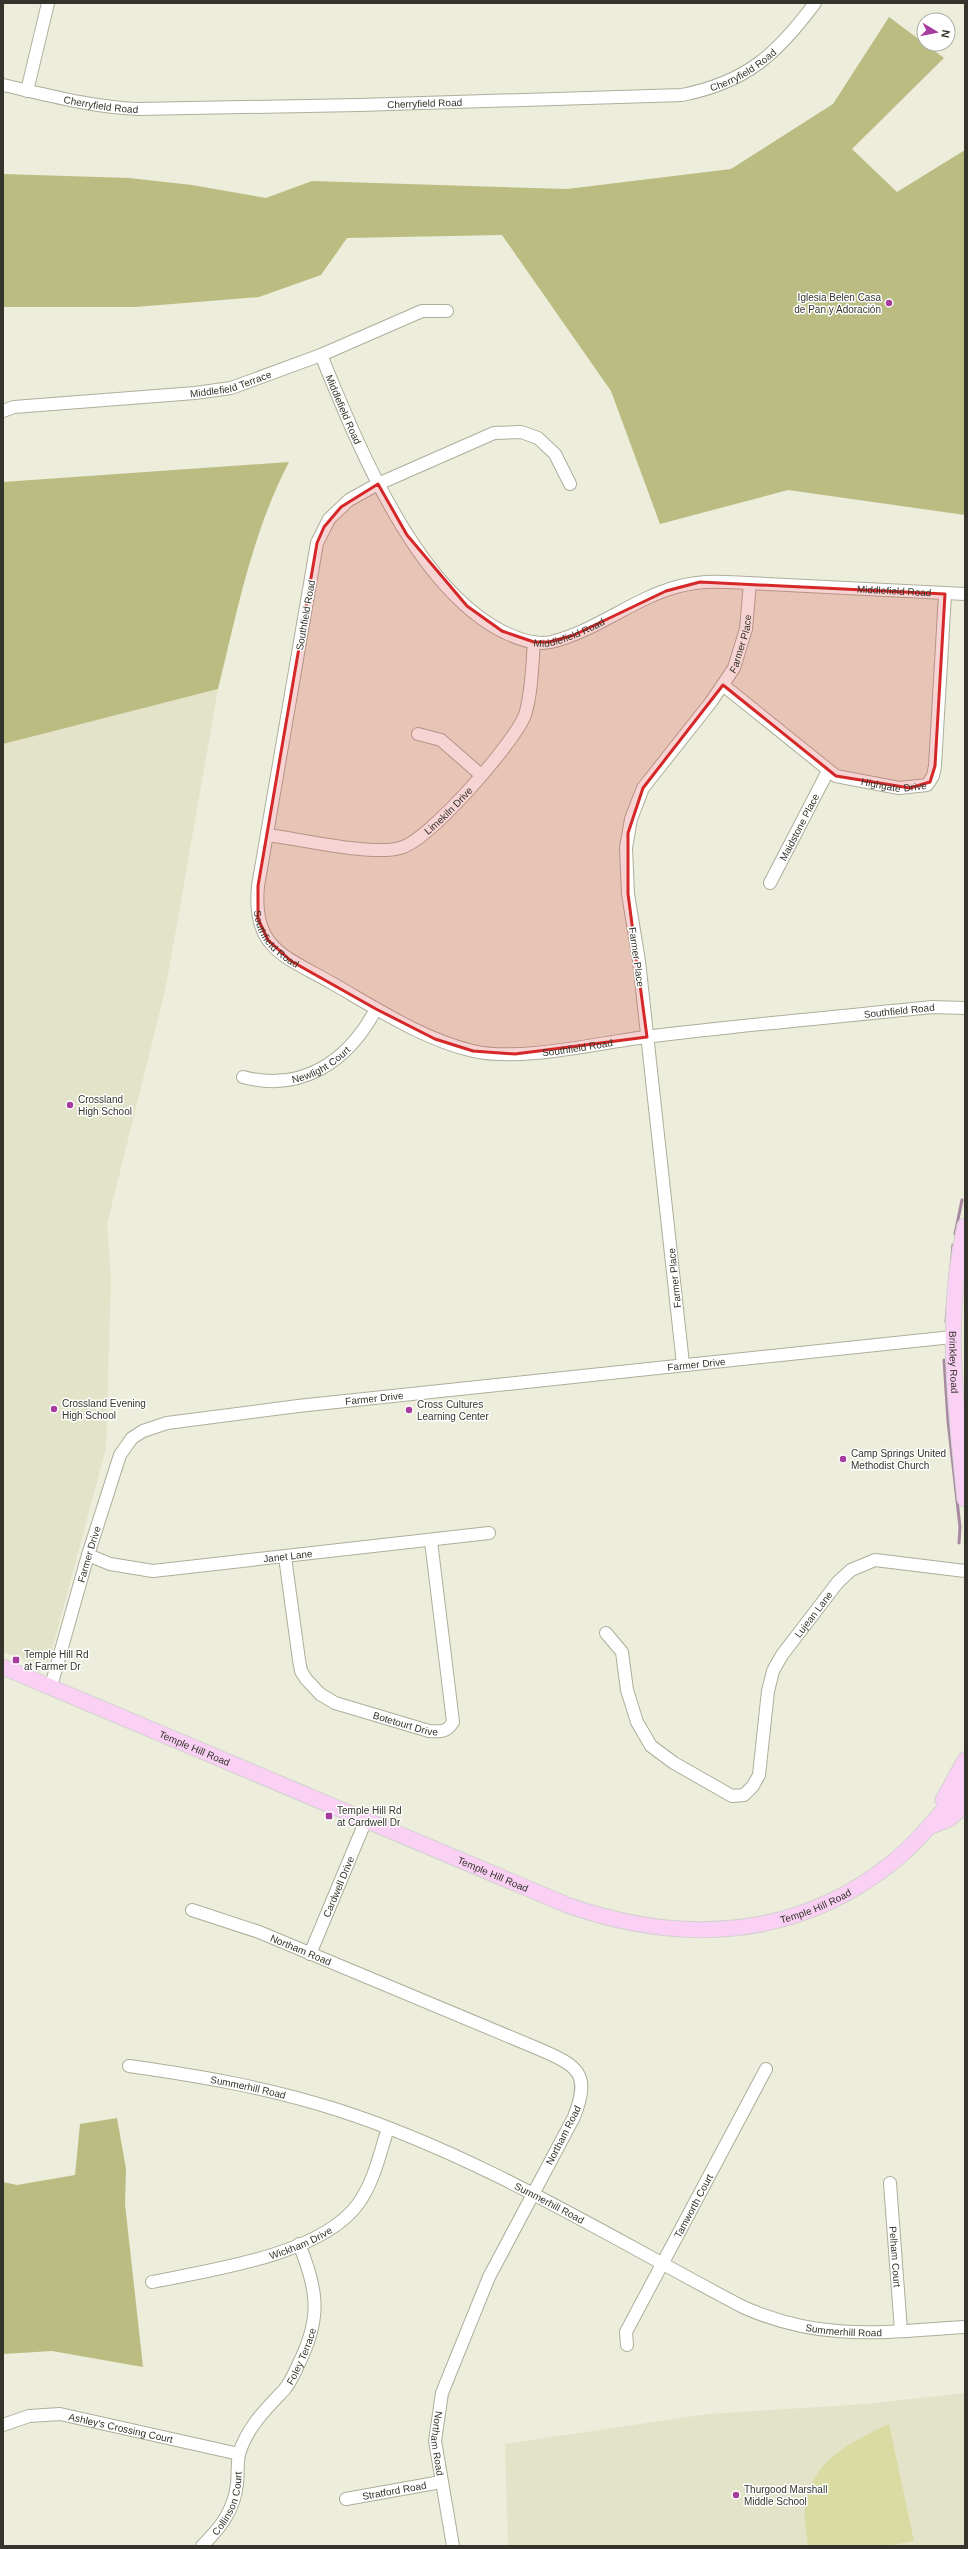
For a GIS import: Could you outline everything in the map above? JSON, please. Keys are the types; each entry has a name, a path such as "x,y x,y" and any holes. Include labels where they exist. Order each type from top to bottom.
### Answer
{"main road":[{"name":"Brinkley Road","path":"965,1226 956,1275 952,1337 954,1400 965,1499"},
{"name":"Temple Hill Road","path":"3,1667 596,1915 645,1927 690,1931 722,1931 754,1926 813,1910 867,1882 894,1862 965,1785"},
{"path":"926,1828 965,1760"},
{"path":"926,1828 949,1819 965,1805"}],"street":[{"path":"27,90 48,3"},
{"name":"Cherryfield Road","path":"3,85 107,108 156,109 682,95 726,81 765,59 787,40 815,3"},
{"name":"Middlefield Terrace","path":"3,411 14,407 195,393 231,388 322,355 422,311 446,311"},
{"name":"Middlefield Road","path":"322,355 378,484 407,535 431,566 467,606 490,625 511,636 534,642 549,642 574,635 676,587 714,581 965,594"},
{"name":"Southfield Road","path":"570,484 562,464 547,445 530,434 509,431 486,436 378,484 341,507 324,527 319,538 256,900 258,919 262,933 271,944 291,961 376,1009 435,1039 488,1054 529,1053 647,1037 932,1008 965,1008"},
{"name":"Farmer Place","path":"683,1364 647,1037 627,886 626,848 628,833 643,788 723,685 734,668 744,640 749,612 750,583"},
{"name":"Highgate Drive","path":"723,685 828,771 845,779 899,788 923,786 930,782 935,770 938,739 945,594"},
{"name":"Limekiln Drive","path":"268,835 382,850 401,848 423,837 503,752 521,723 529,698 534,642"},
{"path":"418,734 441,740 481,775"},
{"name":"Maidstone Place","path":"770,883 828,771"},
{"name":"Newlight Court","path":"244,1077 263,1082 275,1083 320,1070 333,1062 352,1045 365,1030 376,1009"},
{"name":"Farmer Drive","path":"51,1686 88,1555 120,1455 132,1438 154,1427 187,1420 298,1406 478,1388 683,1364 952,1337"},
{"name":"Janet Lane","path":"88,1555 110,1564 153,1571 431,1541 489,1533"},
{"name":"Botetourt Drive","path":"285,1557 301,1671 311,1684 320,1694 335,1703 429,1731 440,1732 446,1731 453,1722 431,1541"},
{"name":"Lujean Lane","path":"606,1633 622,1652 627,1690 637,1722 651,1746 674,1763 732,1796 744,1795 753,1786 759,1775 768,1691 773,1671 782,1655 838,1582 851,1570 875,1560 965,1571"},
{"name":"Cardwell Drive","path":"310,1954 366,1820"},
{"name":"Northam Road","path":"192,1910 240,1924 545,2051 572,2066 582,2084 580,2100 570,2125 489,2277 447,2376 436,2425 435,2441 453,2546"},
{"name":"Summerhill Road","path":"129,2066 226,2081 269,2090 338,2110 388,2128 448,2152 532,2194 743,2307 781,2322 825,2332 860,2333 965,2327"},
{"name":"Tamworth Court","path":"627,2345 626,2332 766,2069"},
{"name":"Wickham Drive","path":"152,2282 240,2265 299,2244 336,2225 358,2205 367,2189 388,2128"},
{"name":"Pelham Court","path":"890,2183 901,2331"},
{"name":"Foley Terrace","path":"239,2454 257,2417 289,2381 312,2332 315,2312 315,2292 311,2275 299,2244"},
{"name":"Ashley's Crossing Court","path":"3,2425 29,2416 60,2414 239,2454"},
{"name":"Collinson Court","path":"202,2546 221,2528 232,2506 237,2485 239,2454"},
{"name":"Stratford Road","path":"346,2499 441,2482"}],"highlighted area":[{"path":"378,484 407,535 467,606 502,631 534,642 549,642 574,635 666,591 700,582 945,594 935,766 930,782 910,788 836,776 723,685 643,788 628,833 628,894 647,1037 515,1054 473,1051 435,1039 376,1009 291,961 268,940 258,919 258,886 317,543 324,527 341,507"}],"shaded area":[{"name":"Crossland High School","path":"218,689 166,986 107,1224 111,1278 106,1448 47,1669 3,1652 3,744"},
{"name":"Thurgood Marshall Middle School","path":"965,2393 965,2546 508,2546 505,2444 708,2414 866,2404"}],"green space":[{"path":"889,17 916,37 916,52 936,52 944,58 852,149 897,192 965,150 965,515 788,490 660,524 611,391 502,235 347,238 321,275 259,297 135,307 3,307 3,174 129,178 192,185 266,198 312,181 567,189 731,169 833,104"},
{"path":"289,462 276,489 255,545 239,602 218,689 3,744 3,482"},
{"path":"117,2118 126,2169 125,2204 143,2367 52,2351 3,2354 3,2182 17,2185 75,2175 80,2124"},
{"path":"889,2424 914,2541 887,2546 808,2546 805,2509 808,2492 815,2478 823,2466 834,2455 860,2438"}],"waterway":[{"path":"955,1234 962,1200"},
{"path":"946,1322 953,1245"},
{"path":"944,1360 948,1421 960,1527 959,1543"}],"place":[{"name":"Iglesia Belen Casa de Pan y Adoración","path":"889,303"},
{"name":"Crossland High School","path":"70,1105"},
{"name":"Crossland Evening High School","path":"54,1409"},
{"name":"Cross Cultures Learning Center","path":"409,1410"},
{"name":"Camp Springs United Methodist Church","path":"843,1459"},
{"name":"Temple Hill Rd at Farmer Dr","path":"16,1660"},
{"name":"Temple Hill Rd at Cardwell Dr","path":"329,1816"},
{"name":"Thurgood Marshall Middle School","path":"736,2495"}]}
